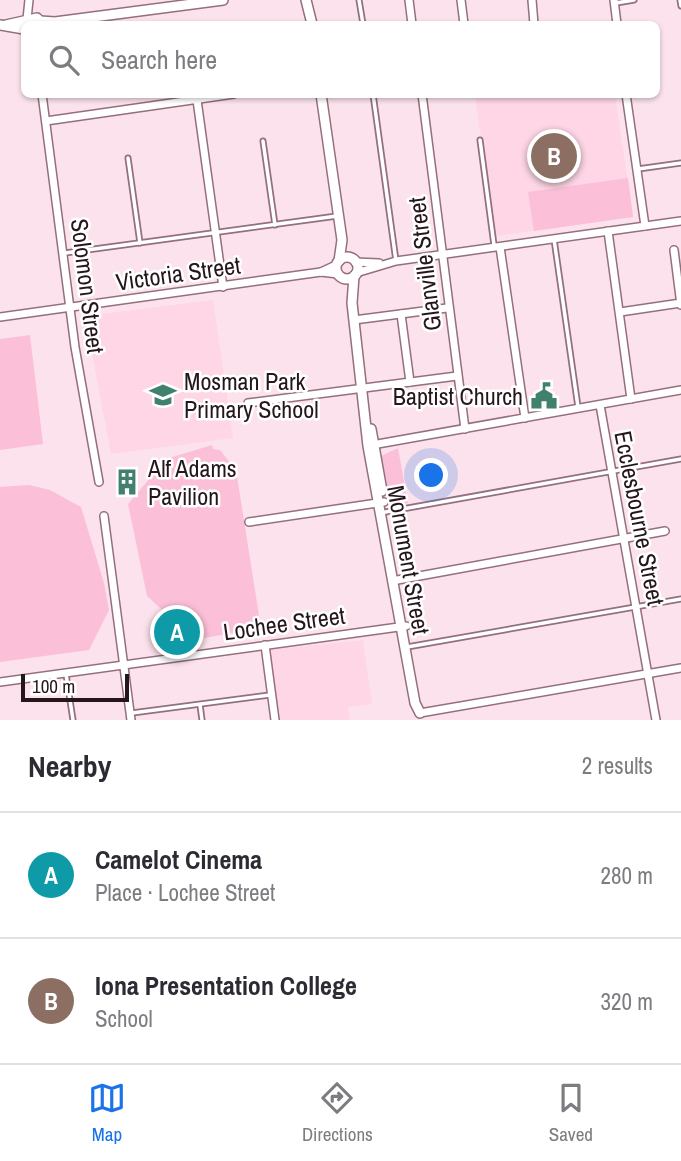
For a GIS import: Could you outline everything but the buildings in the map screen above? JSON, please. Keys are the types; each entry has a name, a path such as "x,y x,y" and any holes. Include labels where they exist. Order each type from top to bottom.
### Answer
{"street":[{"path":"29,0 40,21"},
{"path":"26,21 29,0"},
{"path":"68,21 223,0"},
{"path":"306,0 312,20"},
{"path":"312,20 313,0"},
{"path":"409,0 412,21"},
{"path":"461,0 464,21"},
{"path":"531,0 534,21"},
{"path":"614,1 617,21"},
{"path":"3,25 21,25"},
{"name":"Solomon Street","path":"43,98 85,409 99,482"},
{"path":"46,121 209,98"},
{"path":"322,98 342,240 339,269"},
{"name":"Glanville Street","path":"422,98 447,308 465,429"},
{"path":"627,98 645,226"},
{"path":"197,100 223,286"},
{"path":"339,269 355,274 383,263 681,221"},
{"path":"608,231 631,399"},
{"path":"342,240 353,260"},
{"path":"497,247 525,418"},
{"path":"620,312 681,303 674,250"},
{"path":"339,269 353,260 383,263"},
{"name":"Monument Street","path":"353,260 355,274 352,303 367,414 415,703 421,716"},
{"name":"Victoria Street","path":"0,317 339,269"},
{"name":"Monument Street","path":"339,269 352,303"},
{"path":"354,320 447,308"},
{"path":"401,314 410,382"},
{"path":"248,403 457,376"},
{"path":"372,445 681,390"},
{"name":"Ecclesbourne Street","path":"600,405 638,606 656,720"},
{"path":"249,523 382,508"},
{"path":"104,516 130,717"},
{"path":"394,581 665,531"},
{"name":"Lochee Street","path":"0,682 403,626"},
{"path":"265,645 275,720"},
{"path":"421,716 681,668"}],"lane":[{"path":"359,0 362,21"},
{"path":"614,1 634,0"},
{"path":"680,0 681,6"},
{"path":"374,98 396,261"},
{"path":"480,140 497,247"},
{"path":"263,141 275,225"},
{"path":"128,158 140,243"},
{"path":"636,170 681,163"},
{"path":"65,253 339,216"},
{"path":"554,239 578,409"},
{"path":"382,508 681,459"},
{"path":"407,647 681,598"},
{"path":"66,673 73,720"},
{"path":"130,717 272,695"},
{"path":"200,705 202,720"}],"shaded area":[{"path":"475,98 615,98 633,217 495,236"},
{"path":"628,178 633,217 534,231 528,192"},
{"name":"Mosman Park Primary School","path":"213,300 233,438 111,454 85,316"},
{"path":"30,335 43,444 0,450 0,339"},
{"path":"212,445 213,449 220,450 236,470 261,628 204,638 197,618 170,617 147,596 128,504 166,459"},
{"path":"398,448 408,503 394,506 389,502 381,456"},
{"path":"29,485 50,490 81,507 104,583 109,610 89,650 0,662 0,487"},
{"path":"363,640 372,704 348,707 350,720 276,720 267,650"}],"place":[{"name":"Iona Presentation College","path":"554,156"},
{"name":"Mosman Park Primary School","path":"163,395"},
{"name":"Baptist Church","path":"544,396"},
{"name":"Alf Adams Pavilion","path":"127,482"},
{"name":"Camelot Cinema","path":"177,632"}]}
